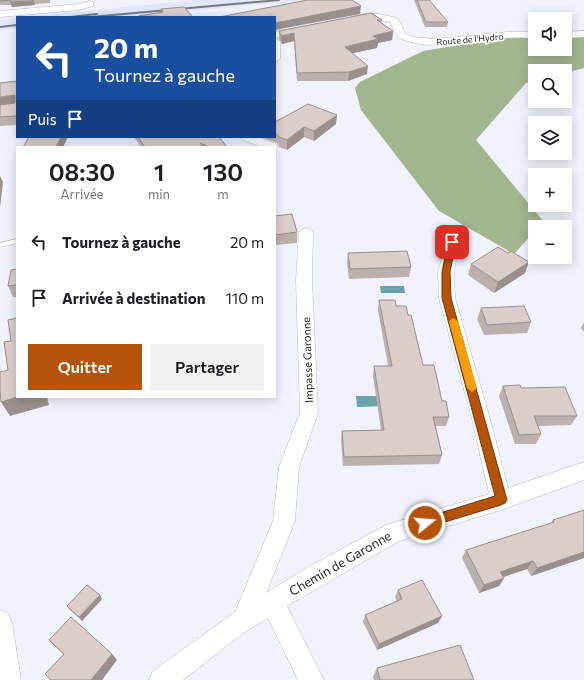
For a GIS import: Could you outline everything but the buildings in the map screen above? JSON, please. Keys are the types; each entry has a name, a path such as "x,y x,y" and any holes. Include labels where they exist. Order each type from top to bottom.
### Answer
{"street":[{"path":"0,14 79,7 90,4"},
{"name":"Route de l'Hydro","path":"341,22 371,16 384,16 394,20 402,36 411,40 434,42 507,35 528,35"},
{"path":"276,35 312,28"},
{"path":"572,35 584,34"},
{"path":"250,138 270,146"},
{"name":"Impasse Garonne","path":"243,620 284,521 289,467 309,413 304,280 306,233"},
{"path":"452,242 446,272 447,298 501,500"},
{"name":"Chemin de Garonne","path":"162,680 243,620 394,532 501,500 584,471"},
{"path":"272,602 311,680"},
{"path":"0,622 8,680"}],"lane":[{"path":"0,245 16,241"}],"shaded area":[{"path":"195,0 346,0 269,4 137,16 37,16"},
{"path":"16,18 16,29 0,30 0,20"}],"green space":[{"path":"584,36 584,68 572,71 572,64 528,64 528,82 476,140 528,203 528,212 536,212 542,220 528,220 528,239 514,254 439,211 361,110 355,88 360,82 423,51 503,38 528,37 528,56 572,56 572,37"}],"water":[{"path":"380,286 404,286 405,293 381,293"},
{"path":"356,396 383,396 385,406 357,407"}],"railway":[{"path":"102,16 279,0"},
{"path":"79,16 97,14"},
{"path":"0,27 16,25"}],"slow traffic":[{"path":"453,321 472,388"}],"route":[{"path":"425,523 501,500 481,419 447,298 446,272 452,242"}]}
